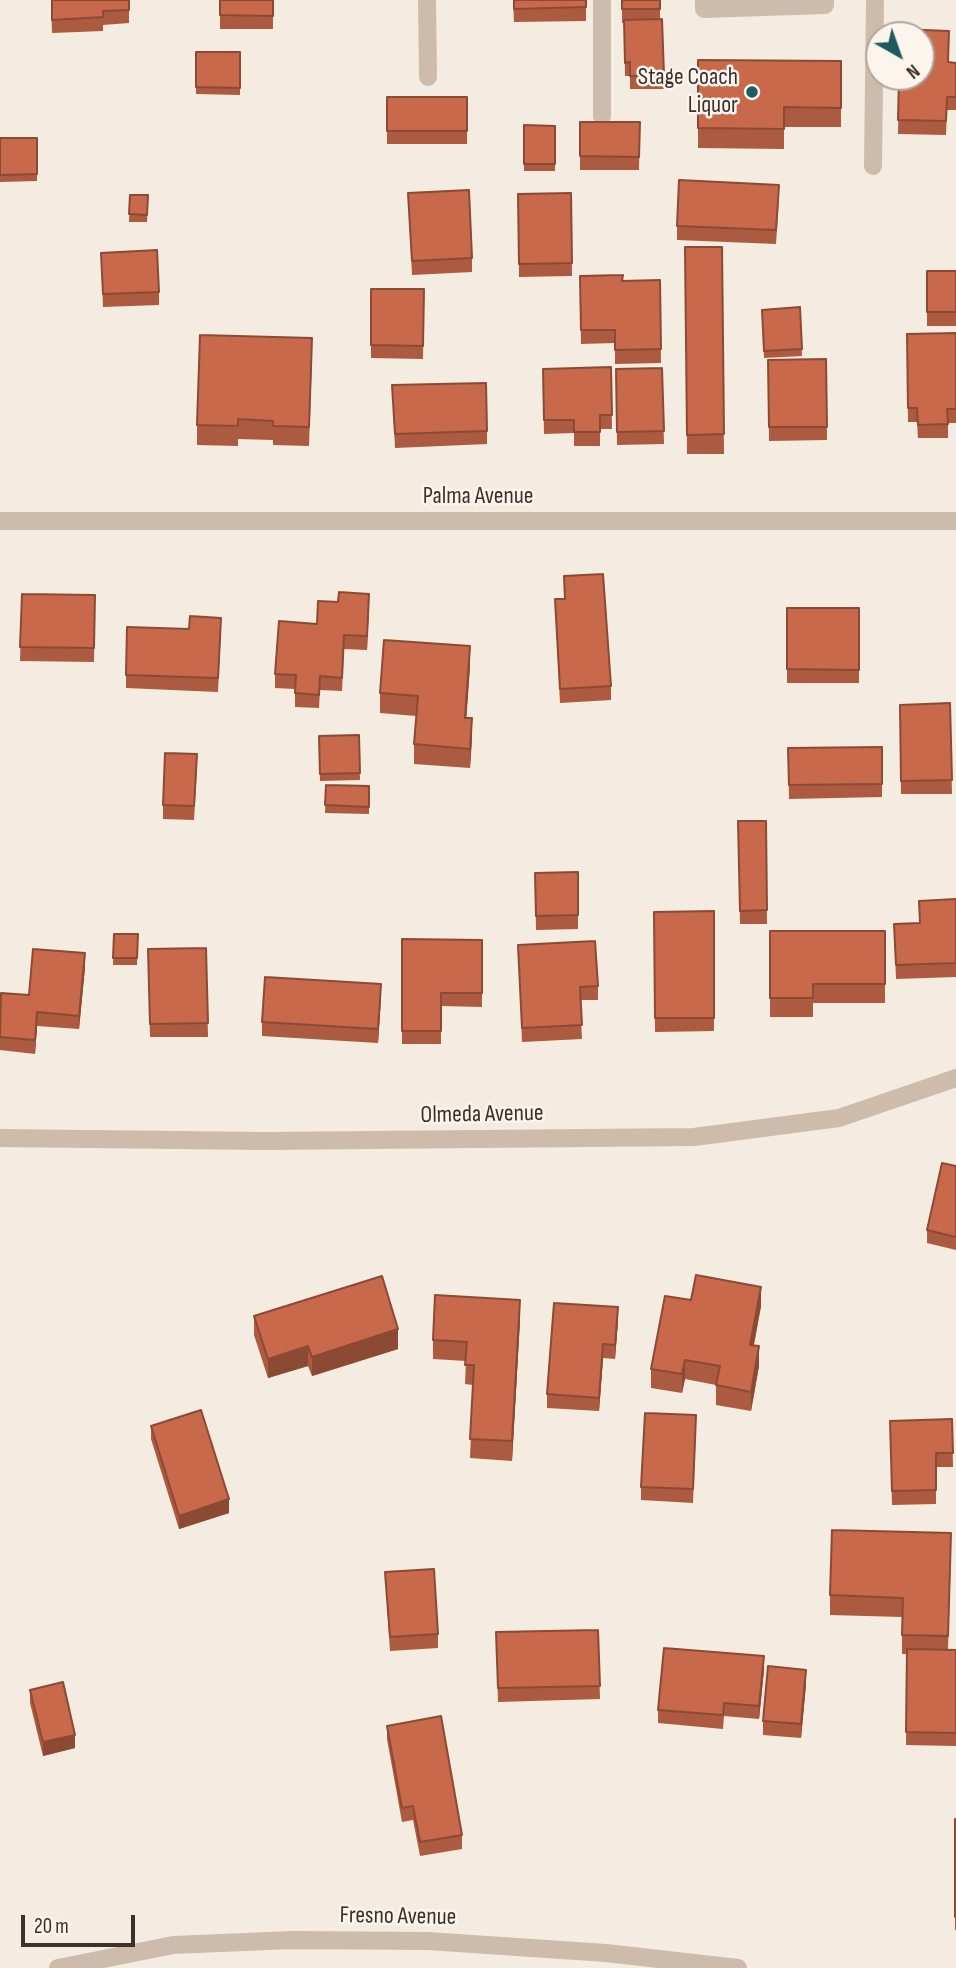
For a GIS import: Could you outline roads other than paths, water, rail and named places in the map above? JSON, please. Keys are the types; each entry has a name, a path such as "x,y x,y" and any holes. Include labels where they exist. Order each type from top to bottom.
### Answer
{"street":[{"path":"427,0 428,77"},
{"path":"602,0 602,116"},
{"path":"704,0 704,9 825,5 825,0"},
{"path":"873,166 875,0"},
{"name":"Palma Avenue","path":"0,521 956,521"},
{"name":"Olmeda Avenue","path":"0,1138 264,1142 694,1137 839,1118 956,1078"},
{"name":"Fresno Avenue","path":"58,1968 173,1945 293,1940 442,1942 606,1953 738,1968"}],"place":[{"name":"Stage Coach Liquor","path":"752,92"}]}
